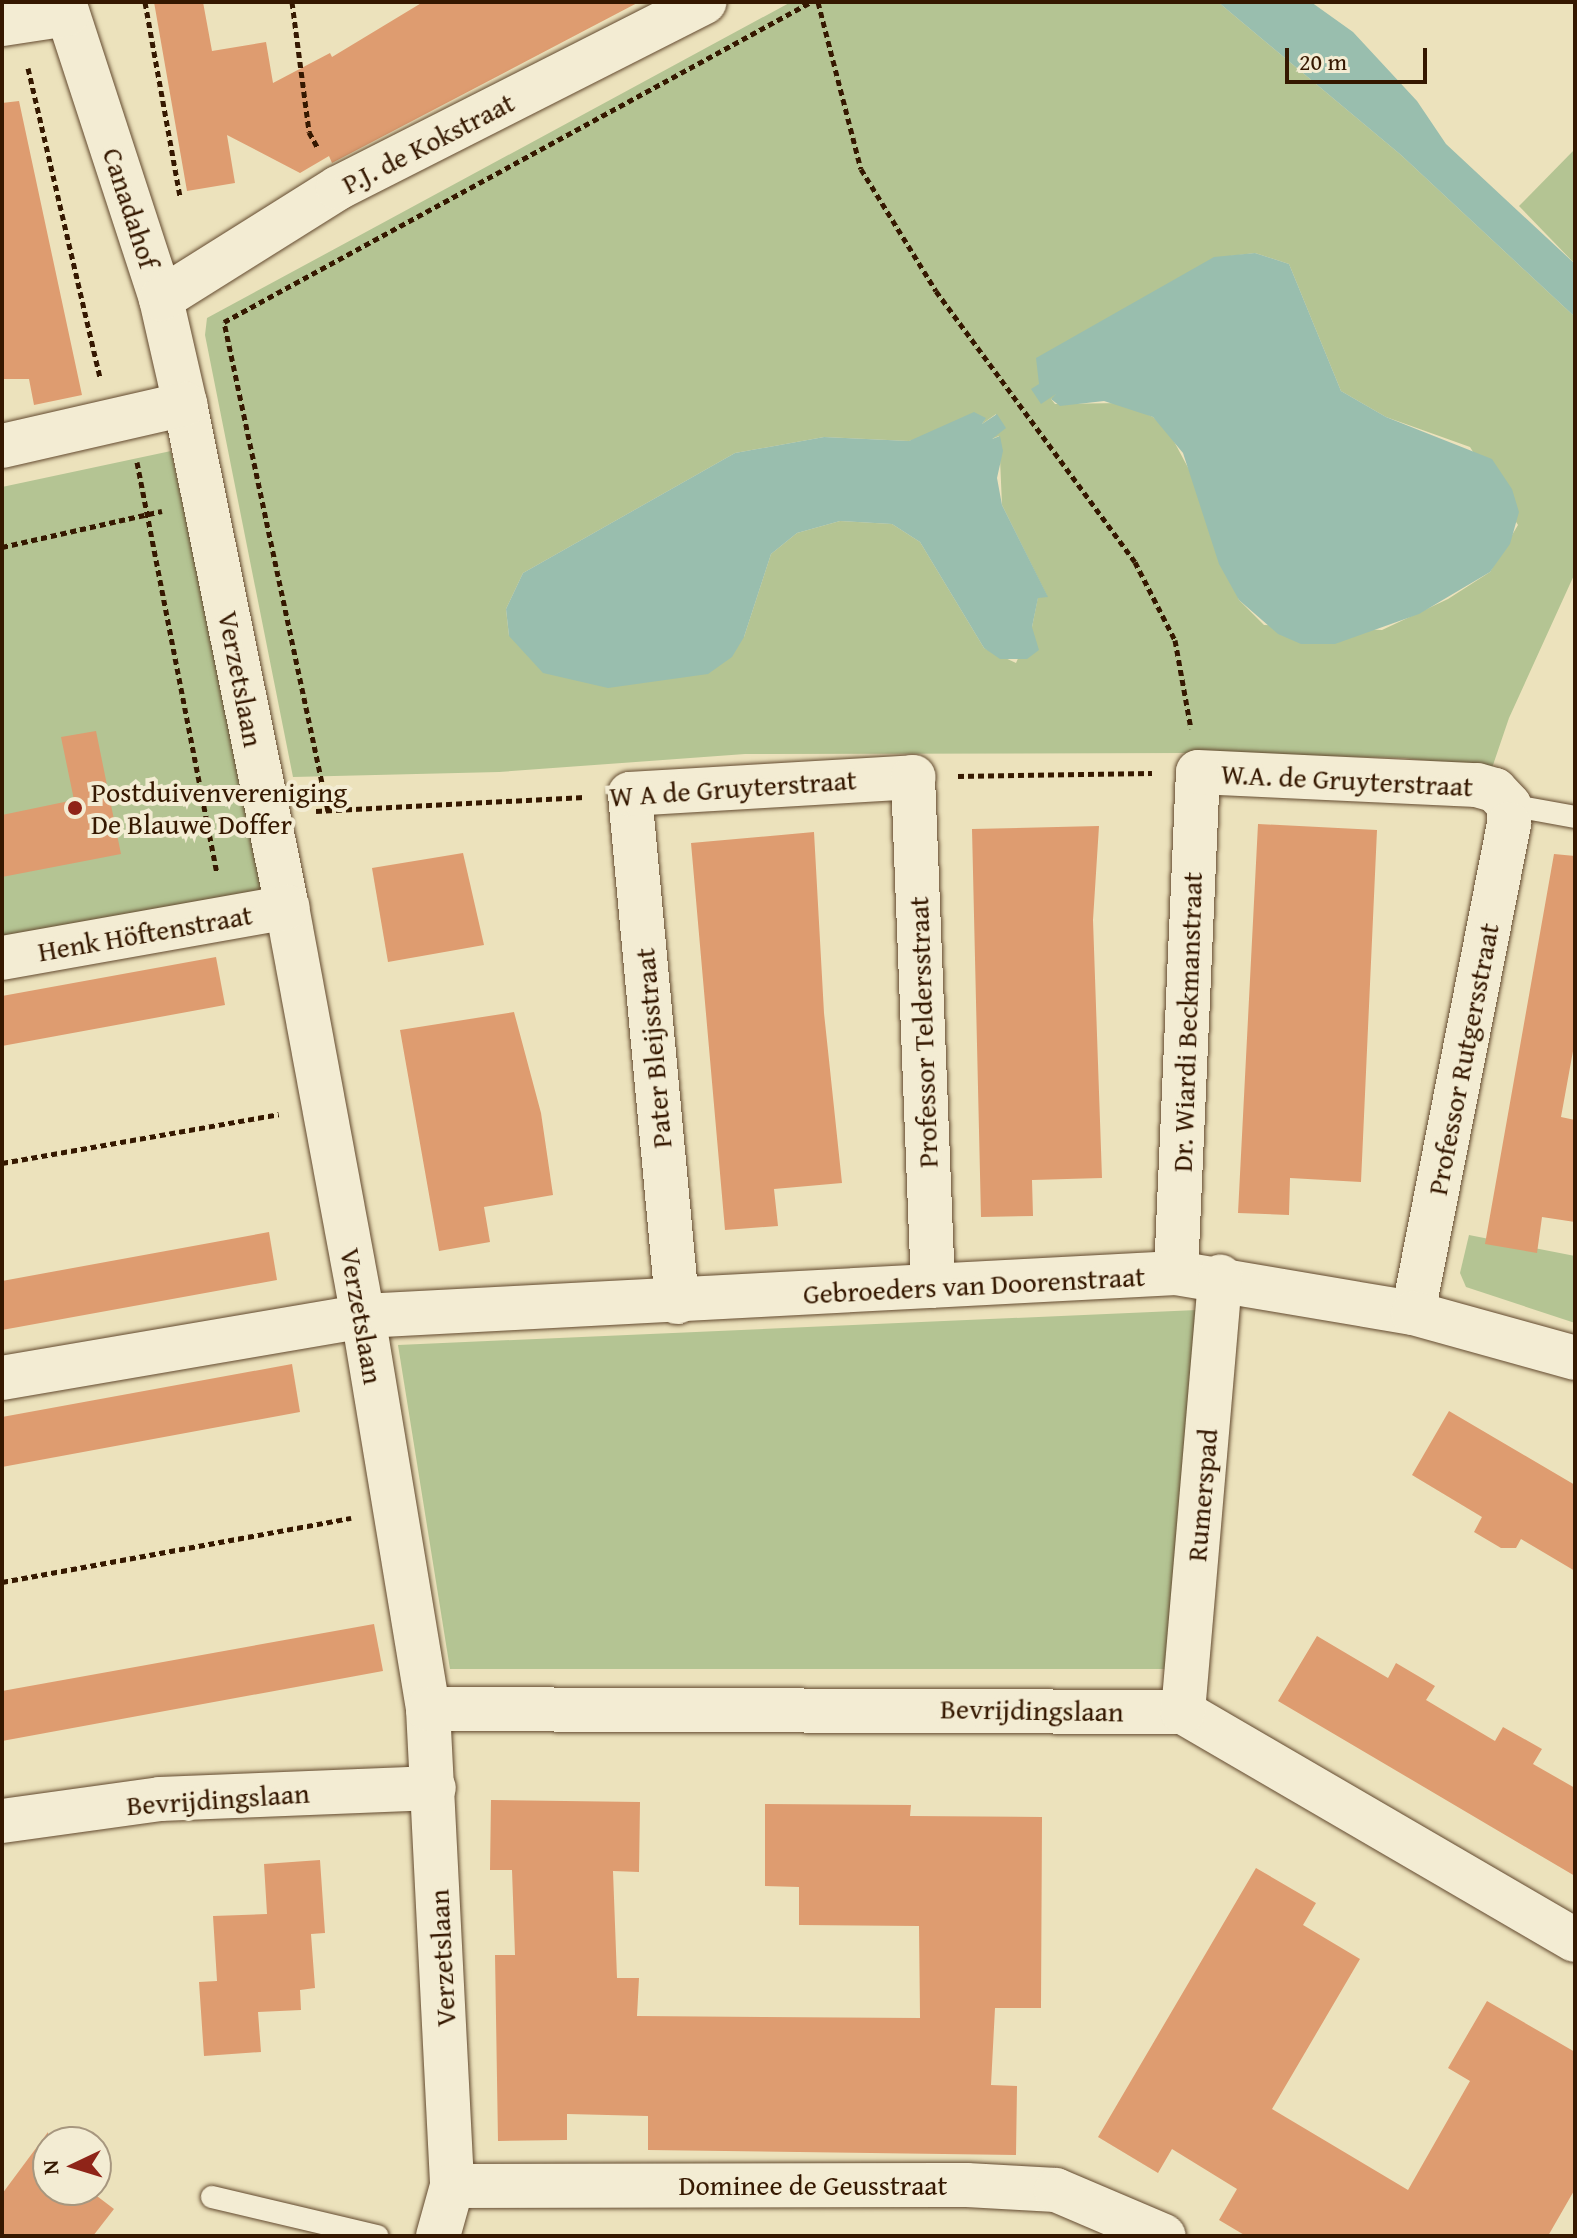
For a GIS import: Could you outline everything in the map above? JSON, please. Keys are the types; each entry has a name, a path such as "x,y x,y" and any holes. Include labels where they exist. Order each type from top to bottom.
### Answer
{"street":[{"name":"P.J. de Kokstraat","path":"161,299 338,188 704,2"},
{"name":"Canadahof","path":"10,23 66,8 161,299 185,404"},
{"path":"2,446 185,404"},
{"name":"Verzetslaan","path":"185,404 287,907 363,1316 428,1709 452,2186 438,2236"},
{"name":"W.A. de Gruyterstraat","path":"1198,772 1502,798"},
{"name":"Dr. Wiardi Beckmanstraat","path":"1176,1273 1198,772"},
{"name":"W A de Gruyterstraat","path":"630,794 913,777"},
{"name":"Professor Teldersstraat","path":"913,777 933,1286"},
{"name":"Pater Bleijsstraat","path":"630,794 677,1302"},
{"name":"Professor Rutgersstraat","path":"1413,1313 1502,798"},
{"name":"Henk Höftenstraat","path":"2,958 287,907"},
{"name":"Gebroeders van Doorenstraat","path":"2,1378 363,1316 677,1302 1176,1273 1220,1277 1413,1313 1575,1358"},
{"name":"Rumerspad","path":"1183,1712 1220,1277"},
{"name":"Bevrijdingslaan","path":"428,1709 1183,1712 1575,1940"},
{"name":"Bevrijdingslaan","path":"2,1821 160,1799 434,1788"},
{"name":"Dominee de Geusstraat","path":"452,2186 967,2185 1056,2190 1164,2236"}],"lane":[{"path":"1502,798 1575,817"},
{"path":"212,2197 377,2236"}],"path":[{"path":"145,2 181,200"},
{"path":"292,2 309,132 338,188"},
{"path":"328,811 224,322 811,2"},
{"path":"818,2 861,169 936,291 1135,562 1175,640 1198,772 913,777"},
{"path":"10,23 146,515 226,918"},
{"path":"2,547 205,501"},
{"name":"W A de Gruyterstraat","path":"269,814 458,808 630,794"},
{"path":"2,1163 323,1106"},
{"path":"2,1582 394,1510"}],"shaded area":[{"path":"791,2 1218,2 1401,155 1575,317 1575,573 1509,718 1492,768 1404,758 1189,753 745,754 499,772 293,777 205,335 207,318","holes":["1255,253 1289,264 1341,391 1386,417 1470,447 1518,525 1490,572 1448,599 1382,630 1264,625 1239,600 1193,477 1169,432 1153,417 1121,403 1055,404 1051,399 1057,396 1044,379 1214,258","996,414 991,439 999,436 1002,505 1047,596 1038,597 1032,627 1016,663 984,648 920,542 892,524 840,521 797,533 771,554 744,637 509,636 506,609 523,573 735,453 824,437 909,441 985,419 982,424"]},
{"path":"1218,2 1311,2 1353,32 1417,101 1446,144 1575,264 1575,317 1401,155"},
{"path":"1575,149 1575,264 1519,206"},
{"path":"1255,253 1289,264 1341,391 1386,417 1492,459 1512,489 1519,512 1510,544 1490,572 1419,614 1335,644 1301,644 1278,634 1239,600 1219,564 1183,453 1153,417 1104,401 1060,406 1051,399 1056,394 1041,404 1031,389 1039,384 1036,358 1214,257"},
{"path":"974,412 986,418 982,424 997,414 1006,428 992,439 1000,436 1003,451 997,478 1002,505 1048,597 1038,598 1032,627 1039,650 1027,659 1000,659 984,648 920,542 892,524 840,521 797,533 771,554 744,637 732,657 708,674 608,688 543,673 509,636 506,609 523,573 735,453 824,437 909,441"},
{"path":"171,451 267,890 2,937 2,487"},
{"path":"1469,1235 1575,1256 1575,1323 1466,1287 1460,1273"},
{"path":"1197,1310 1169,1669 450,1669 398,1345"}],"building":[{"path":"154,2 203,2 212,51 266,42 273,83 330,53 332,57 423,2 639,2 332,163 329,156 300,173 227,135 235,183 187,191"},
{"path":"19,101 82,395 34,405 29,379 2,379 2,103"},
{"name":"Postduivenvereniging De Blauwe Doffer","path":"96,731 121,854 2,877 2,815 74,800 61,737"},
{"path":"1258,824 1377,830 1361,1182 1290,1178 1289,1215 1238,1213"},
{"path":"1099,826 1093,920 1102,1178 1032,1180 1033,1216 981,1217 972,829"},
{"path":"814,832 824,1013 842,1183 774,1189 778,1226 725,1230 691,843"},
{"path":"463,853 484,945 388,962 372,868"},
{"path":"1554,854 1575,856 1575,1040 1561,1117 1575,1120 1575,1222 1542,1217 1537,1253 1485,1244"},
{"path":"216,957 225,1005 2,1046 2,996"},
{"path":"514,1012 541,1113 553,1195 484,1207 490,1242 439,1251 400,1030"},
{"path":"269,1232 277,1280 2,1330 2,1281"},
{"path":"292,1364 300,1412 2,1467 2,1417"},
{"path":"1449,1411 1575,1485 1575,1571 1521,1539 1516,1548 1501,1548 1474,1532 1482,1517 1412,1475"},
{"path":"374,1624 383,1671 2,1741 2,1691"},
{"path":"1317,1636 1388,1678 1396,1663 1435,1686 1426,1700 1495,1741 1503,1727 1542,1749 1533,1764 1575,1788 1575,1876 1278,1701"},
{"path":"491,1800 640,1802 639,1872 613,1871 617,1978 639,1978 637,2016 920,2018 919,1926 799,1925 799,1887 765,1886 765,1804 911,1805 910,1816 1042,1817 1041,2008 995,2008 991,2085 1017,2086 1016,2155 648,2150 648,2116 567,2114 567,2140 498,2141 495,1955 515,1955 512,1870 490,1870"},
{"path":"320,1860 325,1933 311,1934 315,1988 300,1990 301,2010 258,2012 261,2052 204,2056 199,1982 217,1981 213,1916 267,1914 264,1864"},
{"path":"1256,1868 1316,1903 1303,1925 1360,1959 1272,2109 1408,2190 1470,2081 1448,2068 1487,2001 1575,2052 1575,2189 1548,2236 1246,2236 1219,2220 1237,2189 1172,2149 1158,2173 1098,2137"},
{"path":"32,2154 32,2206 110,2206 114,2209 93,2236 2,2236 2,2194"}],"place":[{"name":"Postduivenvereniging De Blauwe Doffer","path":"75,808"}]}
